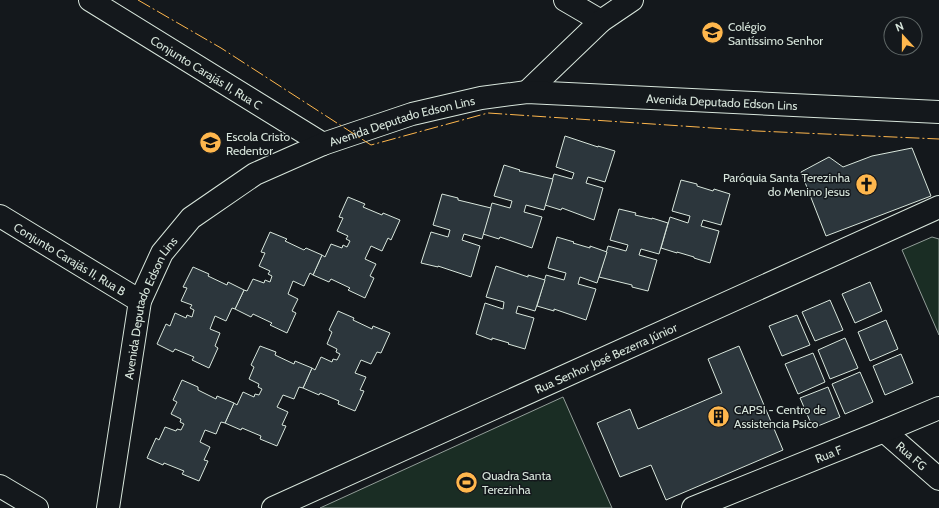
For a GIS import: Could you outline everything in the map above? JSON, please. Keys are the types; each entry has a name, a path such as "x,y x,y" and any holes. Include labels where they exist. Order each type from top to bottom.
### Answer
{"street":[{"name":"Conjunto Carajás II, Rua C","path":"90,0 323,144"},
{"path":"565,0 600,21"},
{"path":"527,92 600,21 632,0"},
{"name":"Avenida Deputado Edson Lins","path":"108,508 140,301 162,253 191,218 255,174 323,144 412,114 481,98 527,92 939,112"},
{"name":"Rua Senhor José Bezerra Júnior","path":"273,508 939,207"},
{"name":"Conjunto Carajás II, Rua B","path":"0,216 140,301"},
{"name":"Rua F","path":"693,508 714,503 939,408"},
{"name":"Rua FG","path":"884,431 939,479"},
{"path":"0,486 37,508"}],"green space":[{"path":"932,237 939,239 939,335 902,250"},
{"path":"563,397 612,508 320,508"}],"building":[{"path":"565,136 615,151 605,182 588,177 586,183 603,188 594,220 562,208 561,210 545,205 554,174 572,179 574,173 556,167"},
{"name":"Paróquia Santa Terezinha do Menino Jesus","path":"912,148 931,196 826,236 801,172 829,157 843,167 872,156"},
{"path":"504,165 520,170 519,171 553,179 544,210 526,205 524,212 542,217 532,248 500,237 499,239 483,234 492,203 510,208 512,201 494,196"},
{"path":"681,180 697,184 697,186 713,191 714,189 730,194 721,225 703,220 701,226 719,231 710,263 661,248 670,217 688,223 690,216 672,211"},
{"path":"442,194 458,198 458,200 491,208 482,239 464,234 462,240 480,246 471,277 438,266 421,263 431,232 448,237 450,230 433,225"},
{"path":"348,197 365,204 363,207 382,215 383,213 400,220 391,240 388,238 382,251 371,246 365,259 376,264 370,276 374,278 365,298 348,290 350,288 331,279 329,282 313,275 322,255 325,257 331,244 342,248 343,245 347,247 350,241 346,239 348,236 337,231 343,218 339,217"},
{"path":"619,209 636,213 635,215 668,223 659,254 641,249 639,255 657,260 648,291 632,287 632,285 599,277 608,246 626,251 628,245 610,240"},
{"path":"270,232 287,239 285,241 304,250 306,248 322,255 313,275 310,273 304,286 293,281 288,294 298,299 292,311 296,313 287,333 270,325 272,323 253,314 251,317 235,309 244,290 247,291 253,279 264,283 265,280 270,282 272,276 268,274 270,271 259,266 265,253 261,252"},
{"path":"557,237 607,252 597,283 580,277 578,284 596,289 586,320 554,309 554,311 537,306 546,275 564,280 566,273 548,268"},
{"path":"496,266 528,277 528,275 545,280 535,311 518,306 516,313 534,318 525,349 476,334 485,303 503,309 504,302 486,297"},
{"path":"193,267 209,274 208,276 227,285 228,282 244,290 235,309 232,308 226,321 215,316 210,329 220,333 215,346 218,348 209,368 192,360 194,357 175,349 173,352 157,344 166,324 170,326 175,313 186,318 187,315 192,317 194,310 190,308 192,305 181,301 187,288 183,287"},
{"path":"870,282 882,311 855,323 842,294"},
{"path":"830,300 843,330 815,341 802,312"},
{"path":"338,311 354,318 353,320 372,329 373,326 390,333 381,353 377,352 371,364 361,360 355,373 366,377 360,390 364,391 355,411 338,404 339,401 303,388 312,368 315,370 321,357 332,362 333,359 337,360 340,354 336,352 337,349 327,344 332,332 329,330"},
{"path":"797,315 810,345 782,356 769,326"},
{"path":"886,320 898,349 870,361 858,332"},
{"path":"845,338 858,368 830,379 818,350"},
{"path":"260,346 276,352 275,355 294,364 295,361 312,368 303,388 299,387 294,399 283,395 277,407 288,412 282,425 286,426 277,446 260,439 261,436 225,423 234,403 237,405 243,392 254,397 255,394 259,395 262,389 258,387 259,384 249,379 254,367 251,365"},
{"name":"CAPSI - Centro de Assistencia Psico","path":"739,346 783,450 666,500 651,465 620,477 597,423 630,409 638,429 722,393 708,359"},
{"path":"813,353 825,382 798,394 785,364"},
{"path":"901,354 913,383 885,395 873,366"},
{"path":"860,372 873,402 845,414 832,384"},
{"path":"182,380 198,387 198,390 216,399 217,396 234,403 225,423 221,422 216,434 205,430 200,442 210,447 204,460 208,461 199,481 182,474 184,471 164,463 163,465 147,458 156,438 159,440 165,427 176,431 177,429 181,430 184,424 180,422 181,419 171,414 177,402 173,400"},
{"path":"828,387 840,417 813,428 800,398"}],"power":[{"path":"138,0 221,48 371,145 488,113 757,131 939,139"}],"place":[{"name":"Colégio Santíssimo Senhor","path":"713,33"},
{"name":"Escola Cristo Redentor","path":"210,143"},
{"name":"Paróquia Santa Terezinha do Menino Jesus","path":"866,184"},
{"name":"CAPSI - Centro de Assistencia Psico","path":"719,416"},
{"name":"Quadra Santa Terezinha","path":"467,482"}]}
